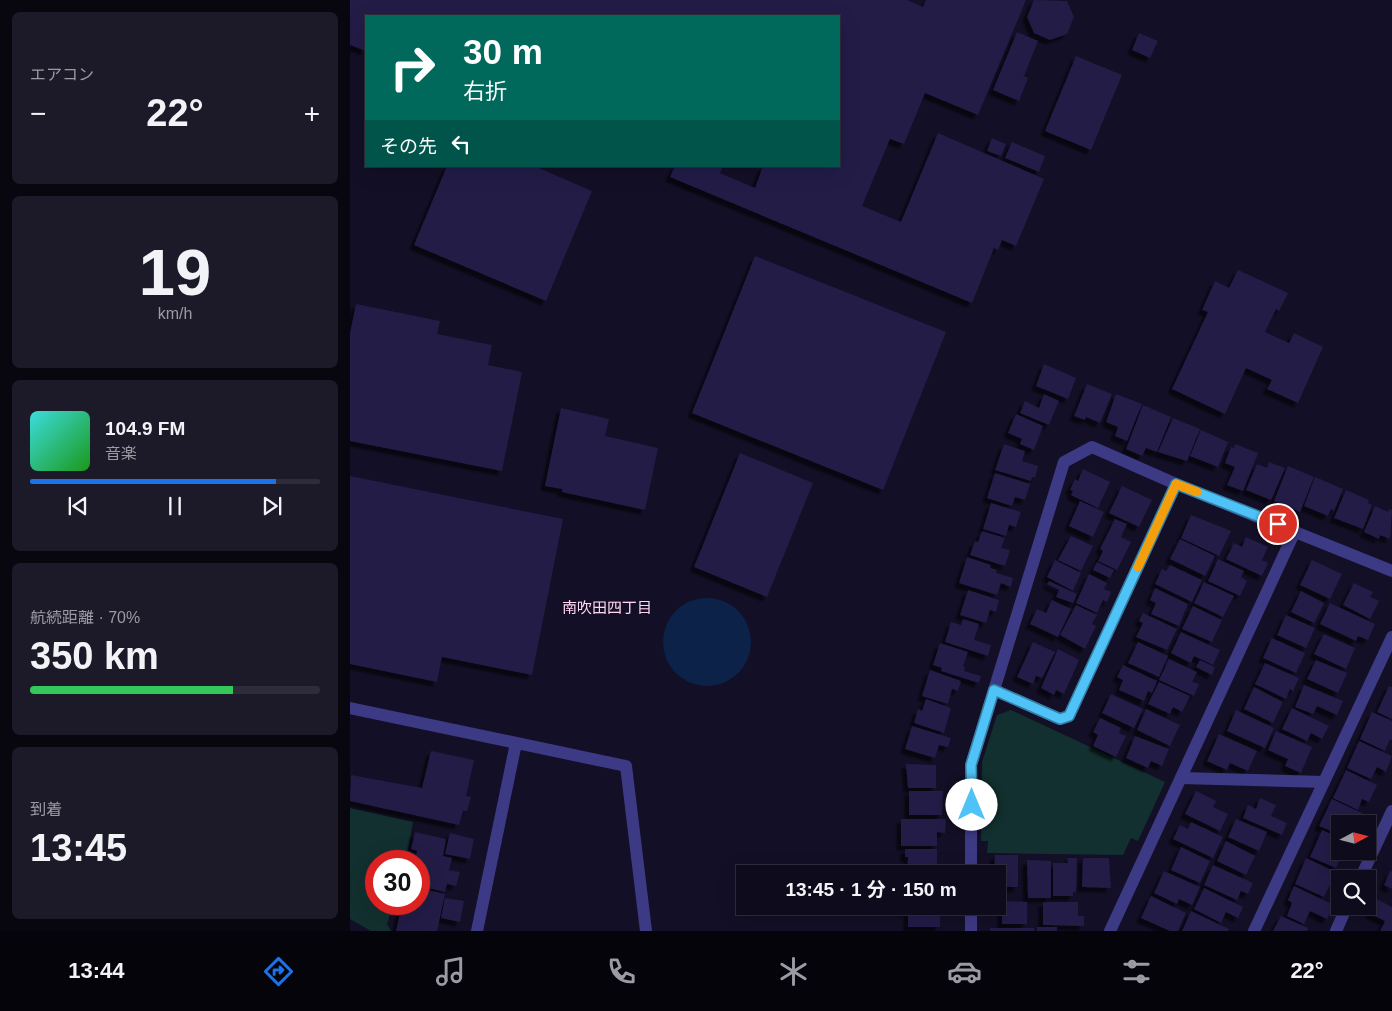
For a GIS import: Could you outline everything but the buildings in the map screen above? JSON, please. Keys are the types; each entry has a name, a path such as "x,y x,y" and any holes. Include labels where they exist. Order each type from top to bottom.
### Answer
{"street":[{"path":"971,865 971,765 1064,462 1092,447 1176,484 1392,572"},
{"path":"994,690 1060,719 1069,716 1176,484"},
{"path":"1110,931 1295,531"},
{"path":"1254,931 1392,637"},
{"path":"350,708 626,766 646,931"},
{"path":"476,931 516,743"},
{"path":"1181,778 1324,782"},
{"path":"1364,870 1392,811"},
{"path":"971,915 971,931"},
{"path":"1336,931 1343,915"}],"green space":[{"path":"1011,710 1165,782 1138,841 1131,838 1123,855 987,853 988,841 981,841 982,762 997,715"},
{"path":"350,808 413,822 408,850 365,850 365,915 390,915 387,924 391,931 371,931 350,919"}],"water":[{"path":"707,598 724,601 738,611 748,625 751,642 748,659 738,673 724,683 707,686 690,683 676,673 666,659 663,642 666,625 676,611 690,601"}],"slow traffic":[{"path":"1138,567 1176,484 1197,492"}],"district":[{"name":"南吹田四丁目","path":"607,608"}],"route":[{"path":"972,805 971,765 994,690 1060,719 1069,716 1176,484 1278,524"}]}
